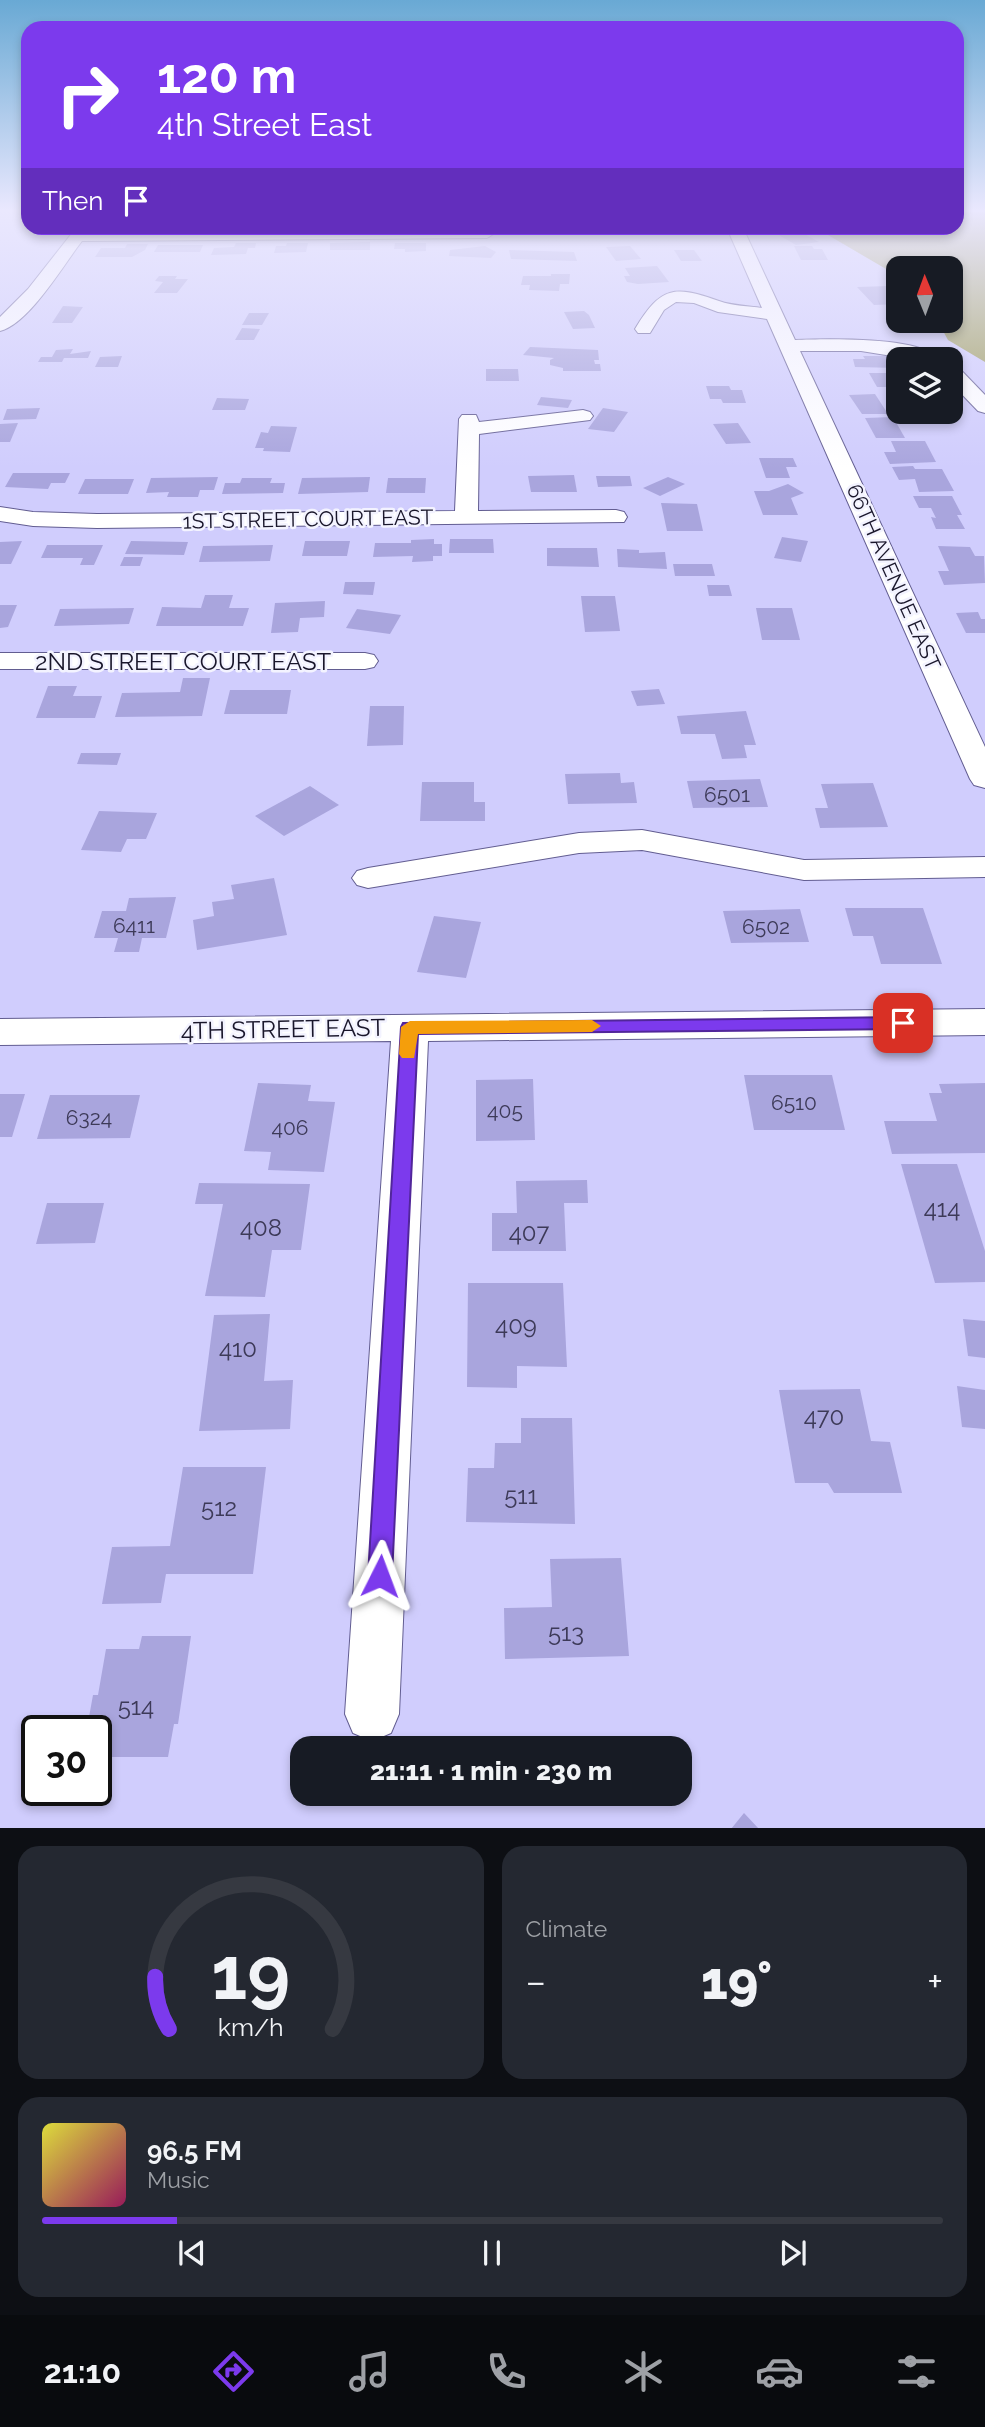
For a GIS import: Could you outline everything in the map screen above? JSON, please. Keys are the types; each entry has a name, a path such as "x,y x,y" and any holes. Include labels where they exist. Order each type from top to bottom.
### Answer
{"street":[{"path":"0,326 28,297"},
{"path":"644,329 657,307 673,297"},
{"path":"680,297 697,298 718,307 775,314"},
{"name":"66TH AVENUE EAST","path":"767,297 985,779"},
{"path":"0,306 20,307"},
{"path":"789,346 886,349"},
{"path":"963,384 985,407"},
{"path":"466,518 469,424 583,416"},
{"name":"1ST STREET COURT EAST","path":"0,514 33,519 97,521 616,517"},
{"name":"2ND STREET COURT EAST","path":"0,661 365,661"},
{"path":"368,877 579,843 631,840 681,846 804,870 985,867"},
{"name":"4TH STREET EAST","path":"0,1032 985,1022"},
{"path":"372,1714 410,1027"}],"shaded area":[{"path":"963,297 985,297 985,362 948,340 944,333 963,333"}],"building":[{"path":"867,297 886,297 886,304 874,305"},
{"path":"63,306 83,307 72,323 52,323"},
{"path":"584,311 595,328 573,329 564,312"},
{"path":"249,313 269,313 262,325 242,325"},
{"path":"242,328 260,329 254,340 235,340"},
{"path":"530,347 598,350 599,360 594,360 595,364 600,364 601,371 563,371 563,368 550,365 550,360 554,358 523,355"},
{"path":"73,349 70,354 91,351 88,358 38,362 41,357 52,357 56,350"},
{"path":"122,356 118,367 95,367 100,357"},
{"path":"863,356 886,356 886,368 855,367 853,359 865,359"},
{"path":"486,369 518,369 519,381 486,381"},
{"path":"869,373 886,373 886,387 877,387"},
{"path":"706,386 729,386 731,390 742,390 746,403 723,403 721,399 710,399"},
{"path":"875,394 886,414 862,414 849,395"},
{"path":"541,397 572,400 568,408 537,405"},
{"path":"217,398 249,399 245,410 212,410"},
{"path":"40,408 36,419 3,420 7,409"},
{"path":"603,408 628,412 614,432 588,429"},
{"path":"886,417 886,424 897,424 905,438 876,438 865,418"},
{"path":"18,423 10,442 0,442 0,424"},
{"path":"738,423 751,443 726,444 713,424"},
{"path":"271,426 297,427 290,452 255,448 261,432 268,433"},
{"path":"891,441 925,441 936,462 890,464 884,452 896,452"},
{"path":"759,458 793,458 797,467 786,467 790,478 766,478"},
{"path":"913,466 915,469 942,469 954,491 919,492 915,479 899,480 892,467"},
{"path":"13,473 70,473 65,483 51,483 48,489 5,487"},
{"path":"574,475 577,492 531,492 528,476"},
{"path":"596,476 630,476 632,486 598,487"},
{"path":"218,477 214,490 200,490 198,497 167,497 169,492 146,493 151,478"},
{"path":"370,477 368,492 298,494 302,478"},
{"path":"668,477 685,484 660,496 643,488"},
{"path":"242,478 272,478 270,483 285,483 283,493 222,494 225,483 240,483"},
{"path":"388,478 426,478 425,493 386,493"},
{"path":"85,479 134,479 128,494 78,494"},
{"path":"788,484 804,493 791,498 798,515 763,515 754,491 769,491"},
{"path":"913,496 952,496 962,515 957,515 965,529 936,529 931,517 936,518 931,508 919,508"},
{"path":"661,503 697,504 703,531 667,531"},
{"path":"782,537 808,541 801,562 774,558"},
{"path":"434,539 434,544 442,544 442,556 433,556 433,561 412,562 413,556 373,557 375,543 411,543 411,540"},
{"path":"450,539 493,539 494,553 449,553"},
{"path":"22,541 11,564 0,564 0,542"},
{"path":"131,541 188,542 184,555 125,554"},
{"path":"305,541 350,541 347,556 302,556"},
{"path":"47,545 103,545 94,565 80,565 83,558 41,558"},
{"path":"273,545 270,561 199,562 203,546"},
{"path":"938,546 970,547 975,556 984,556 985,583 944,585 938,571 949,571"},
{"path":"547,548 597,548 599,567 547,566"},
{"path":"617,549 639,550 639,553 665,552 667,569 618,567"},
{"path":"124,557 143,557 140,566 120,566"},
{"path":"673,564 712,564 715,576 675,576"},
{"path":"345,582 375,582 373,595 343,594"},
{"path":"707,585 729,585 732,596 709,596"},
{"path":"205,595 233,595 229,608 249,608 243,626 156,626 162,607 201,608"},
{"path":"581,596 615,596 620,631 585,632"},
{"path":"325,601 324,617 300,618 298,632 271,633 275,603"},
{"path":"0,605 17,605 8,627 0,628"},
{"path":"134,608 129,624 54,626 60,609"},
{"path":"756,608 792,608 800,640 762,640"},
{"path":"357,609 401,615 390,634 346,628"},
{"path":"978,612 981,619 985,619 985,633 966,633 956,613"},
{"path":"183,678 210,678 202,716 115,717 122,693 180,692"},
{"path":"48,686 77,686 73,696 102,696 95,718 36,718"},
{"path":"659,689 665,704 637,706 631,691"},
{"path":"230,690 291,690 287,714 224,714"},
{"path":"370,706 404,706 403,745 367,746"},
{"path":"746,711 756,745 744,745 747,758 722,759 715,734 681,734 677,716"},
{"path":"81,753 121,753 117,765 77,764"},
{"path":"620,773 621,783 634,782 637,803 568,804 565,774"},
{"path":"760,779 768,807 693,808 687,781"},
{"path":"422,782 474,782 474,802 485,802 485,821 420,821"},
{"path":"873,783 888,827 820,828 815,808 828,808 821,784"},
{"path":"310,786 339,805 284,836 255,816"},
{"path":"99,811 157,813 146,839 127,839 121,852 81,850"},
{"path":"274,878 287,935 197,950 193,920 214,916 212,902 234,899 231,885"},
{"path":"176,897 166,938 142,938 139,952 114,952 118,938 94,938 102,911 126,911 129,898"},
{"path":"845,908 923,908 942,964 881,964 873,936 853,936"},
{"path":"800,909 809,942 731,943 723,911"},
{"path":"434,916 481,922 466,978 417,972"},
{"path":"744,1075 832,1075 845,1130 754,1130"},
{"path":"533,1079 535,1140 476,1141 476,1080"},
{"path":"258,1083 311,1085 308,1101 335,1102 324,1172 268,1170 271,1152 244,1151"},
{"path":"985,1083 985,1153 892,1154 884,1121 937,1121 929,1093 942,1093 939,1084"},
{"path":"0,1094 25,1094 12,1137 0,1137"},
{"path":"50,1095 140,1095 130,1138 37,1139"},
{"path":"901,1164 957,1164 985,1251 985,1282 935,1283"},
{"path":"587,1180 588,1203 564,1203 566,1251 492,1251 492,1213 517,1213 516,1181"},
{"path":"199,1183 310,1184 301,1250 272,1250 265,1297 205,1296 223,1204 195,1204"},
{"path":"47,1203 104,1203 95,1243 36,1244"},
{"path":"468,1283 563,1283 567,1367 517,1366 517,1388 467,1387"},
{"path":"270,1314 264,1381 293,1380 290,1429 199,1431 214,1315"},
{"path":"963,1319 985,1321 985,1358 968,1356"},
{"path":"957,1386 985,1390 985,1429 962,1427"},
{"path":"860,1389 871,1441 890,1442 902,1493 834,1493 828,1483 795,1483 779,1390"},
{"path":"521,1418 572,1418 575,1524 466,1522 468,1468 494,1468 495,1443 521,1443"},
{"path":"183,1467 266,1467 253,1574 166,1574 161,1603 102,1604 112,1547 170,1546"},
{"path":"621,1558 629,1656 505,1659 504,1608 552,1607 550,1559"},
{"path":"142,1636 191,1636 178,1724 174,1724 168,1757 112,1757 112,1715 89,1715 93,1695 98,1695 106,1649 139,1649"},
{"path":"744,1813 758,1828 732,1828"}],"slow traffic":[{"path":"408,1054 410,1027 592,1026"}],"route":[{"path":"380,1576 410,1027 903,1023"}]}
